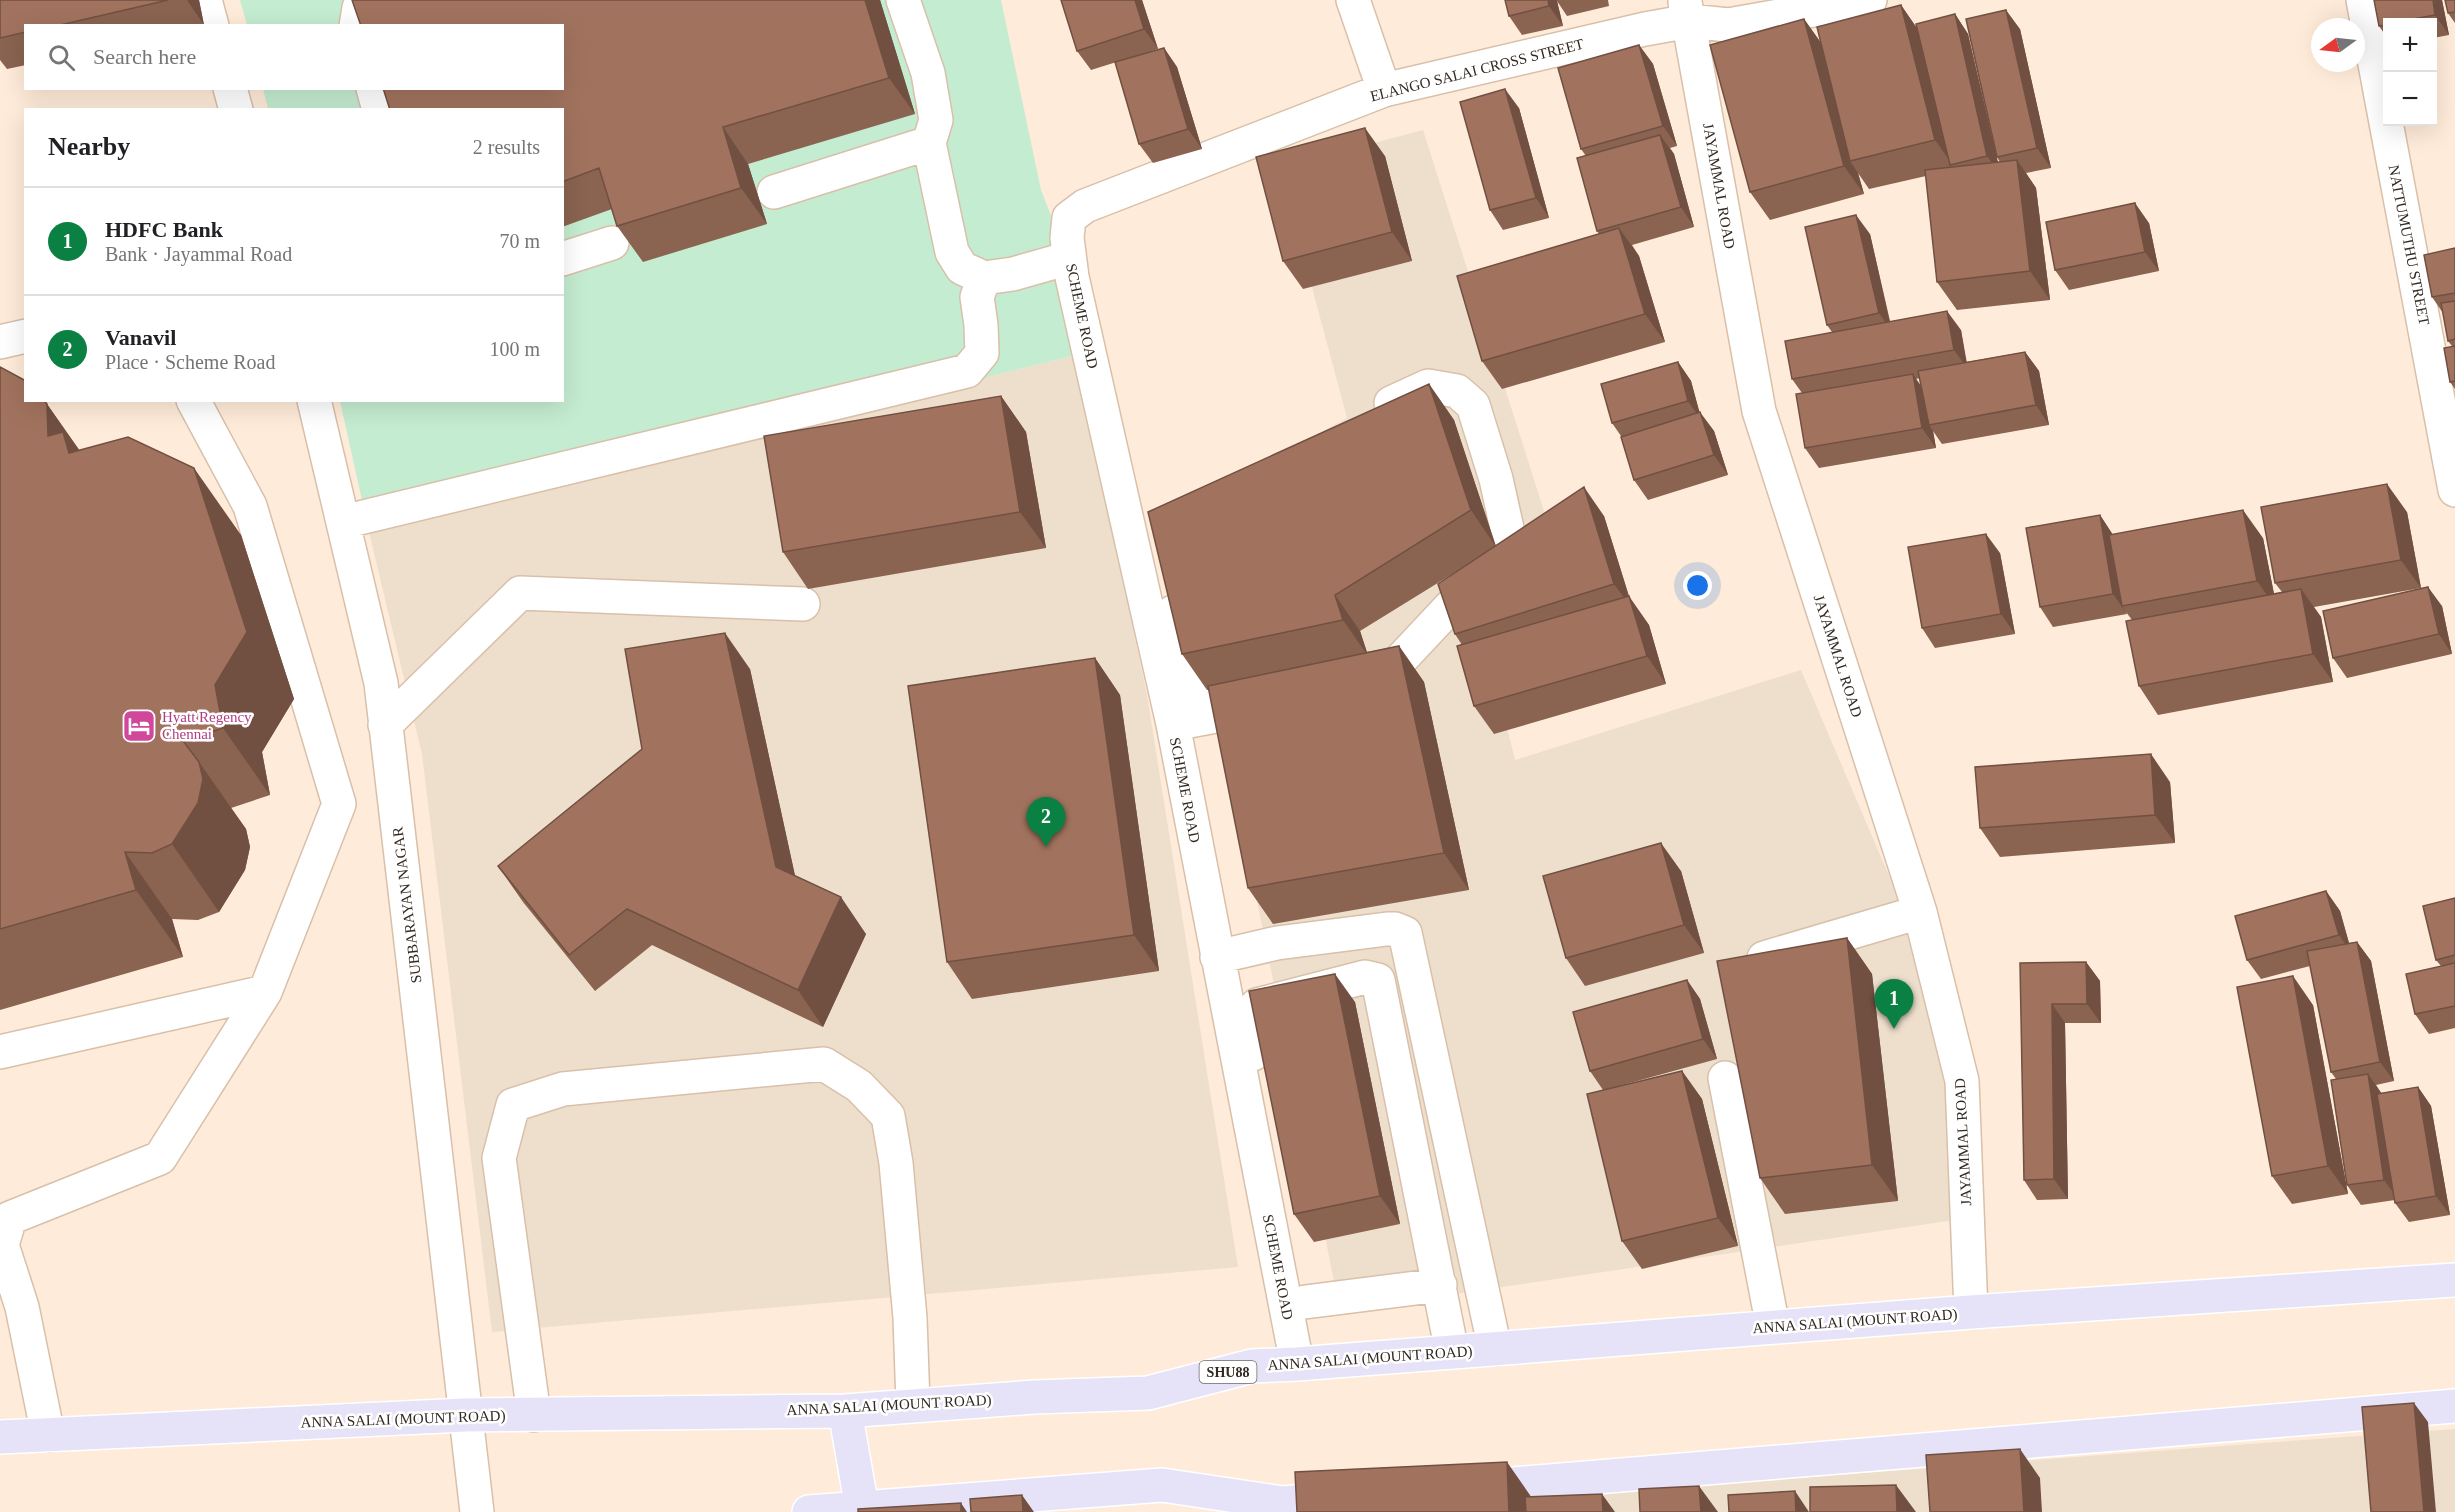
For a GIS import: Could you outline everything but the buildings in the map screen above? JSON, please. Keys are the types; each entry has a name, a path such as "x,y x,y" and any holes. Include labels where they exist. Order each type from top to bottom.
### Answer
{"main road":[{"name":"ANNA SALAI (MOUNT ROAD)","path":"0,1437 465,1414 845,1411 914,1404 1148,1393 1252,1366 1971,1312 2455,1280"},
{"path":"1449,1489 2455,1406"},
{"path":"845,1411 862,1508"},
{"path":"809,1512 862,1508 1048,1503 1162,1485 1283,1503 1366,1496"}],"street":[{"path":"205,0 211,24"},
{"path":"356,24 359,8 379,0"},
{"path":"903,0 928,73 936,120 929,143 952,252 962,268 984,278 1013,274 1069,258"},
{"path":"1353,0 1384,90"},
{"name":"ELANGO SALAI CROSS STREET","path":"1069,218 1085,206 1384,90 1645,29 1687,11 1728,25 1870,0"},
{"name":"NATTUMUTHU STREET","path":"2363,0 2455,490"},
{"name":"JAYAMMAL ROAD","path":"1687,11 1759,411 1920,912 1962,1081 1971,1312"},
{"path":"231,90 235,108"},
{"path":"374,90 378,108"},
{"path":"774,192 929,143"},
{"name":"SCHEME ROAD","path":"1069,218 1067,238 1069,258 1186,721 1217,957 1304,1363"},
{"path":"564,258 612,243"},
{"path":"343,522 967,371 982,353 977,297 984,278"},
{"path":"0,342 24,336"},
{"path":"1341,693 1390,671 1450,607 1506,561 1508,533 1496,480 1473,405 1456,391 1428,387 1367,416"},
{"path":"48,1435 22,1307 2,1245 10,1218 160,1158 265,992 339,804 250,506 194,402"},
{"name":"SUBBARAYAN NAGAR","path":"314,402 381,683 477,1512"},
{"path":"1163,535 1160,559 1186,721 1286,703"},
{"path":"385,725 520,593 802,604"},
{"path":"1737,966 1920,912"},
{"path":"1217,957 1277,942 1387,929 1405,933 1495,1349"},
{"path":"1304,1363 1305,1302 1246,1022 1250,1012 1257,1005 1365,977 1378,980 1452,1352"},
{"path":"0,1052 265,992"},
{"path":"534,1415 499,1158 513,1105 563,1089 824,1064 859,1086 888,1116 897,1164 914,1404"},
{"path":"1725,1078 1773,1327"},
{"path":"1305,1302 1440,1285"}],"shaded area":[{"path":"1423,130 1557,552 1480,615 1515,760 1801,670 1925,960 1968,1218 1340,1311 1178,510 1347,418 1280,168"},
{"path":"1076,355 1147,695 1238,1267 492,1332 422,754 369,532"},
{"path":"2455,1429 2455,1512 1343,1512 2276,1442"}],"green space":[{"path":"240,0 1001,0 1041,190 1055,226 1076,355 369,532 340,402 564,402 564,108 268,108 263,90 564,90 564,24 247,24"}],"place":[{"name":"Hyatt Regency Chennai","path":"139,726"},
{"name":"Vanavil","path":"1046,847"},
{"name":"HDFC Bank","path":"1894,1029"}]}
